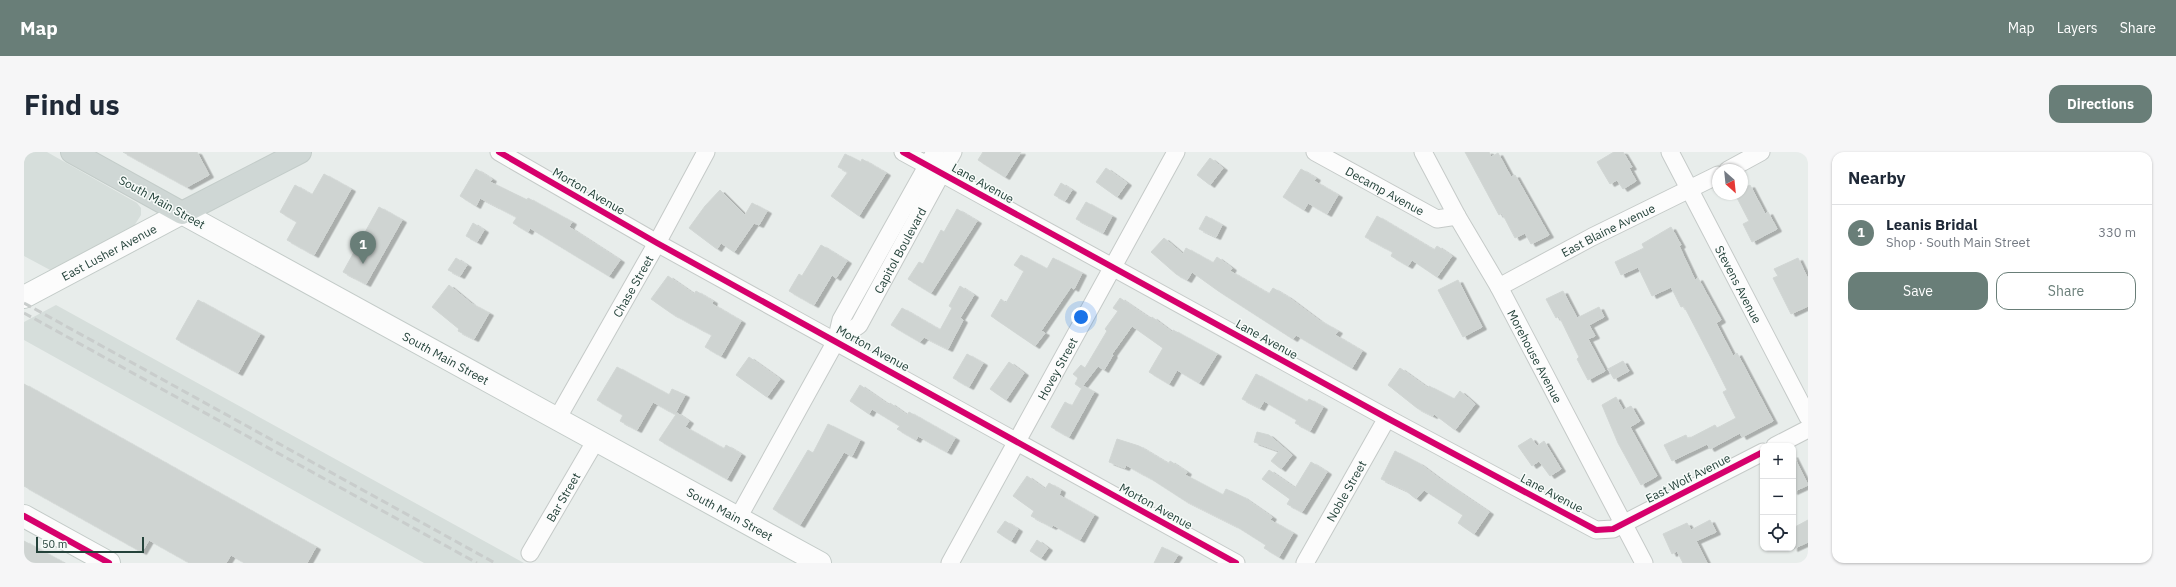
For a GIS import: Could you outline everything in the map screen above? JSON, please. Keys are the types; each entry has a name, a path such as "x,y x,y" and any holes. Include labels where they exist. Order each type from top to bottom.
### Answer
{"main road":[{"name":"South Main Street","path":"72,152 820,563"},
{"name":"East Lusher Avenue","path":"24,297 300,152"},
{"path":"24,516 109,563"}],"street":[{"name":"Morton Avenue","path":"499,152 657,243 836,340 1236,563"},
{"name":"Chase Street","path":"557,418 657,243 706,152"},
{"name":"Lane Avenue","path":"903,152 934,163 1113,266 1388,418 1596,530 1613,529 1624,524"},
{"name":"Capitol Boulevard","path":"738,518 836,340 841,320 934,163 954,152"},
{"name":"Hovey Street","path":"950,563 1176,152"},
{"name":"Decamp Avenue","path":"1315,152 1437,219 1457,216"},
{"name":"Morehouse Avenue","path":"1423,152 1457,216 1499,287 1644,563"},
{"name":"Stevens Avenue","path":"1670,152 1808,417"},
{"path":"1739,164 1761,152"},
{"name":"East Blaine Avenue","path":"1499,287 1592,237 1712,178"},
{"name":"Noble Street","path":"1305,563 1388,418"},
{"path":"1781,443 1808,429"},
{"name":"Bar Street","path":"530,553 596,440"},
{"name":"East Wolf Avenue","path":"1624,524 1760,454"}],"shaded area":[{"path":"24,152 47,152 137,203 141,208 141,215 134,226 52,271 24,256"},
{"path":"56,305 524,563 424,563 24,340 24,322"}],"building":[{"path":"123,152 197,152 209,175 187,187"},
{"path":"983,152 1021,152 1005,177 978,160"},
{"path":"1465,152 1489,152 1491,157 1498,153 1511,177 1515,175 1549,235 1531,244 1525,233 1515,238 1502,213 1499,215"},
{"path":"1614,152 1623,152 1632,167 1629,168 1636,181 1623,189 1617,180 1610,184 1597,162"},
{"path":"845,154 861,162 862,159 886,173 859,216 831,196 848,172 838,167"},
{"path":"1210,158 1223,168 1210,185 1197,175"},
{"path":"1106,168 1127,183 1117,197 1096,182"},
{"path":"476,169 492,179 490,182 527,200 528,198 572,222 569,227 620,260 609,276 530,228 528,232 513,223 517,217 480,198 476,206 460,196"},
{"path":"1301,169 1316,178 1314,181 1338,195 1327,214 1308,203 1304,210 1283,197"},
{"path":"324,174 351,189 314,255 287,240 297,222 280,212 295,185 312,195"},
{"path":"1061,183 1072,190 1065,201 1054,195"},
{"path":"1750,185 1765,214 1768,212 1777,229 1752,242 1743,224 1749,221 1738,200 1748,200 1748,186"},
{"path":"720,190 745,215 752,203 767,211 759,225 754,223 734,252 721,243 717,249 689,228 705,206"},
{"path":"1086,202 1112,216 1103,233 1076,219"},
{"path":"379,207 402,220 366,284 343,272"},
{"path":"957,209 977,221 931,293 908,279 919,262 923,264 941,230 944,232"},
{"path":"1206,216 1222,225 1216,237 1199,229"},
{"path":"1377,216 1434,250 1437,246 1452,256 1437,277 1412,260 1408,266 1391,256 1393,252 1365,237"},
{"path":"473,223 484,230 477,242 466,236"},
{"path":"1671,227 1681,245 1679,246 1695,280 1698,278 1721,320 1716,323 1733,356 1737,353 1773,421 1742,437 1740,433 1710,449 1707,444 1672,461 1664,445 1686,435 1688,439 1715,425 1717,428 1736,418 1723,392 1727,390 1684,306 1681,307 1671,287 1652,296 1638,267 1621,275 1615,262 1644,248 1642,244"},
{"path":"1164,238 1183,254 1186,248 1213,263 1217,257 1232,268 1230,271 1269,294 1273,288 1288,297 1320,321 1338,331 1335,335 1362,351 1352,368 1296,335 1293,339 1192,272 1187,280 1176,274 1151,252"},
{"path":"821,245 847,261 836,278 832,275 814,305 789,291 799,274 802,276"},
{"path":"1021,255 1047,269 1053,258 1082,273 1074,289 1071,287 1041,331 1045,333 1035,346 991,316 1001,299 1006,303 1024,271 1014,265"},
{"path":"456,258 467,265 460,276 448,270"},
{"path":"1798,258 1808,279 1808,306 1791,314 1773,278 1778,276 1774,269"},
{"path":"668,276 694,294 696,291 713,301 712,304 741,321 721,356 705,347 712,335 671,313 651,299"},
{"path":"1458,280 1482,327 1463,337 1438,290"},
{"path":"449,285 472,304 489,313 474,339 458,331 459,329 432,307"},
{"path":"960,286 974,295 960,318 963,320 948,349 924,337 920,342 891,325 902,308 940,330 952,308 949,306"},
{"path":"1563,291 1577,318 1599,307 1604,317 1589,325 1595,336 1588,339 1605,371 1588,380 1577,359 1579,357 1559,316 1556,318 1546,299"},
{"path":"1120,298 1151,319 1152,317 1172,332 1173,330 1217,354 1199,383 1177,370 1169,384 1149,372 1163,348 1132,326 1112,354 1113,355 1104,370 1098,366 1081,388 1075,384 1078,378 1073,374 1081,365 1085,368 1107,331 1105,329 1118,311 1113,308"},
{"path":"198,300 260,334 238,373 176,339"},
{"path":"967,354 983,363 969,387 953,378"},
{"path":"749,357 780,379 767,397 736,375"},
{"path":"1623,361 1629,371 1614,379 1608,369"},
{"path":"1009,362 1024,373 1006,400 990,389"},
{"path":"617,367 669,395 672,389 685,395 675,414 653,402 637,430 620,421 623,415 597,400"},
{"path":"1400,368 1428,388 1429,386 1454,399 1460,391 1475,404 1455,430 1434,414 1433,416 1417,408 1388,385"},
{"path":"1256,374 1307,402 1309,399 1323,407 1310,431 1295,423 1297,420 1264,401 1260,408 1242,399"},
{"path":"24,384 316,547 307,563 245,563 231,555 226,563 190,563 149,540 142,552 24,486"},
{"path":"860,385 889,405 890,403 907,415 909,412 955,438 947,452 918,436 916,440 897,429 900,426 872,409 869,414 850,401"},
{"path":"1083,386 1094,392 1069,437 1051,427 1065,402 1072,406"},
{"path":"1616,397 1623,410 1631,406 1640,421 1630,427 1657,476 1641,485 1618,443 1602,405"},
{"path":"677,413 689,421 685,427 724,449 726,445 741,454 727,479 659,440"},
{"path":"828,424 860,440 852,456 844,452 800,525 773,509 808,450 813,453"},
{"path":"1257,432 1269,435 1292,455 1281,469 1271,461 1279,451 1254,442"},
{"path":"1531,438 1537,446 1544,441 1561,469 1550,476 1539,461 1532,466 1518,446"},
{"path":"1117,439 1139,446 1169,464 1170,461 1187,472 1185,475 1223,495 1226,489 1243,497 1272,517 1270,520 1293,533 1279,557 1264,548 1266,545 1236,526 1184,500 1150,478 1126,465 1125,468 1109,462"},
{"path":"1395,451 1420,464 1489,512 1474,534 1458,523 1463,515 1424,490 1416,499 1405,490 1381,479"},
{"path":"1796,461 1808,485 1796,491"},
{"path":"1311,462 1327,472 1302,512 1287,504 1290,499 1262,479 1269,470 1295,488"},
{"path":"1027,476 1045,489 1049,483 1061,490 1059,495 1094,515 1080,540 1053,525 1052,527 1031,516 1034,511 1013,496"},
{"path":"1710,520 1716,532 1696,541 1707,563 1683,563 1677,551 1672,554 1663,534 1687,523 1691,530"},
{"path":"1808,520 1808,542 1796,548 1796,526"},
{"path":"1005,521 1018,529 1011,541 997,532"},
{"path":"1037,540 1048,548 1041,558 1030,551"},
{"path":"24,541 64,563 24,563"},
{"path":"1162,547 1178,555 1173,563 1154,563"}],"railway":[{"path":"24,303 495,563"},
{"path":"24,313 477,563"}],"cycle path":[{"path":"499,152 657,243 1236,563"},
{"path":"903,152 1387,418 1596,530 1613,529 1760,454"},
{"path":"24,516 109,563"}],"place":[{"name":"Leanis Bridal","path":"363,264"}]}
